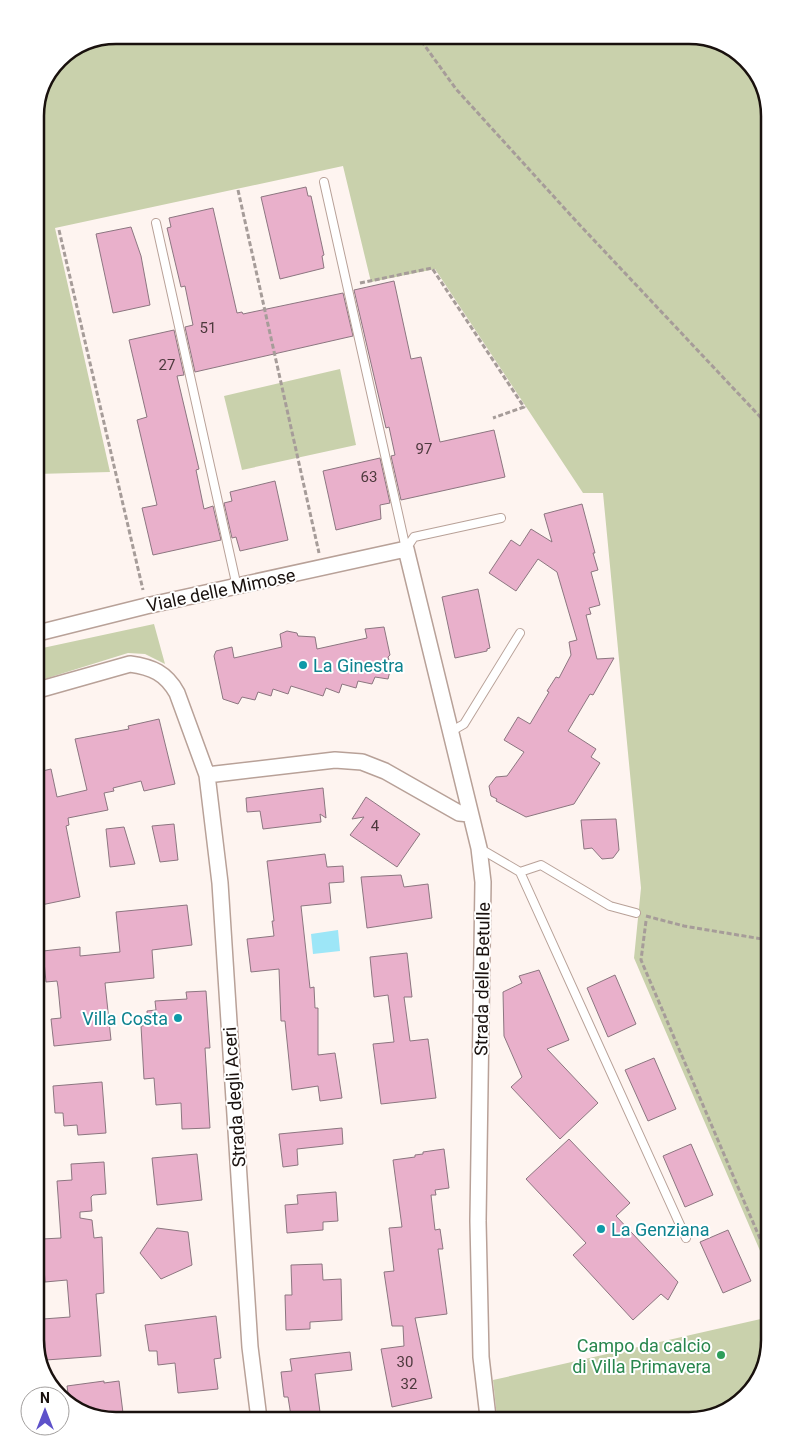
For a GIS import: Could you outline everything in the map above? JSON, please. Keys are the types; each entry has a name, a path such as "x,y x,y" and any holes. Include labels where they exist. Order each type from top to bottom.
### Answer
{"street":[{"name":"Viale delle Mimose","path":"44,632 146,606 406,549"},
{"name":"Strada delle Betulle","path":"406,549 479,848 483,882 478,1221 481,1356 487,1412"},
{"name":"Strada degli Aceri","path":"44,688 130,664 145,666 159,671 171,681 177,693 208,775 220,884 250,1347 259,1412"},
{"path":"208,775 335,760 362,762 384,771 458,813 470,814"}],"lane":[{"path":"324,182 406,549"},
{"path":"156,223 237,586"},
{"path":"406,549 414,537 500,518"},
{"path":"450,732 464,724 520,633"},
{"path":"479,848 520,872 686,1238"},
{"path":"520,872 541,865 610,906 636,914"}],"path":[{"path":"424,44 456,89 562,207 761,418"},
{"path":"238,190 323,568"},
{"path":"59,230 146,606"},
{"path":"347,285 432,268 524,407 493,418"},
{"path":"636,914 684,926 761,939"},
{"path":"647,916 641,960 761,1241"}],"green space":[{"path":"116,44 694,44 721,51 733,59 746,72 756,88 761,116 761,1253 634,958 641,888 603,493 583,493 435,269 371,282 343,166 55,228 110,472 44,474 44,111 46,97 51,84 68,62 80,53 102,45"},
{"path":"340,369 356,445 242,470 224,396"},
{"path":"154,624 165,664 145,654 128,653 44,679 44,648"},
{"path":"761,1319 761,1350 756,1368 749,1380 743,1388 725,1403 703,1411 496,1412 493,1380"}],"water":[{"path":"338,930 340,951 313,954 311,934"}],"building":[{"path":"306,187 308,196 311,196 324,255 322,256 324,268 280,279 261,197"},
{"path":"213,208 237,313 242,312 243,314 343,293 353,336 195,372 185,327 193,325 185,286 181,287 167,228 171,227 169,218"},
{"path":"131,227 141,256 150,305 113,313 96,234"},
{"path":"394,281 411,359 421,357 440,442 494,430 505,477 401,500 391,456 395,455 389,427 386,428 354,290"},
{"path":"174,330 184,375 177,376 199,469 196,470 204,509 213,506 221,540 153,555 142,508 157,505 137,420 147,417 129,340"},
{"path":"380,458 390,503 380,505 381,519 336,530 323,471"},
{"path":"275,481 288,540 240,551 236,537 232,538 224,503 232,501 230,492"},
{"path":"582,504 595,553 593,553 598,570 591,572 600,605 589,608 591,614 586,615 597,659 614,658 593,695 590,694 568,731 596,749 591,757 600,763 574,804 526,817 496,801 497,799 491,796 489,786 496,777 507,776 524,752 504,740 518,717 530,724 549,692 547,691 556,677 559,678 571,655 569,642 577,640 557,572 538,559 516,591 489,573 511,540 520,546 531,529 552,542 544,514"},
{"path":"478,589 490,648 487,651 455,658 442,597"},
{"name":"La Ginestra","path":"384,627 391,667 388,679 375,677 372,684 358,681 356,688 342,684 339,693 326,688 323,696 291,686 288,694 273,689 271,696 258,692 255,700 242,697 238,704 223,699 214,656 216,651 232,647 234,658 282,647 280,634 287,631 297,633 298,636 315,637 317,649 367,638 365,629"},
{"path":"159,719 175,784 144,791 141,781 113,788 114,791 104,793 108,810 68,818 69,825 66,826 80,897 44,904 44,771 51,769 57,797 87,790 75,739 129,729 128,726"},
{"path":"323,788 326,818 320,814 321,822 263,829 260,811 247,812 246,798"},
{"path":"366,797 420,834 397,867 350,835 364,817 352,819"},
{"path":"616,819 619,850 613,858 602,859 592,848 584,849 581,820"},
{"path":"174,824 178,860 160,862 152,826"},
{"path":"124,827 135,864 110,867 106,829"},
{"path":"325,854 327,867 343,866 344,882 329,883 331,903 301,906 310,988 314,987 315,1008 318,1008 318,1055 335,1053 342,1098 320,1101 318,1086 292,1090 285,1021 281,1021 279,969 251,972 247,939 274,936 267,861"},
{"path":"401,875 404,887 428,884 432,918 367,928 361,877"},
{"path":"187,905 192,945 152,950 154,978 105,983 111,1040 54,1046 51,1019 61,1018 58,987 57,981 46,982 44,951 80,947 80,956 120,952 116,912"},
{"path":"407,953 412,997 404,997 410,1041 428,1039 436,1098 381,1104 373,1044 394,1042 388,995 374,997 370,957"},
{"path":"539,970 569,1040 547,1049 598,1103 560,1139 511,1087 522,1077 504,1036 503,992 522,983 519,976"},
{"path":"615,975 636,1024 608,1037 587,988"},
{"path":"206,991 210,1048 205,1048 210,1128 182,1129 181,1103 156,1105 154,1078 144,1079 141,1026 148,1025 147,1011 156,1010 155,1001 187,999 186,992"},
{"path":"654,1058 676,1109 648,1121 625,1070"},
{"path":"102,1082 106,1133 78,1135 77,1125 64,1126 63,1113 55,1113 53,1086"},
{"path":"342,1128 343,1144 297,1149 298,1165 283,1167 279,1134"},
{"name":"La Genziana","path":"569,1139 630,1203 616,1216 678,1282 668,1300 661,1294 633,1320 573,1255 586,1243 526,1179"},
{"path":"691,1144 713,1195 685,1207 663,1156"},
{"path":"444,1149 449,1188 435,1190 436,1195 431,1195 435,1230 440,1229 443,1249 438,1249 447,1314 415,1318 432,1398 392,1407 381,1349 404,1346 403,1326 392,1326 384,1272 394,1271 389,1228 402,1227 393,1160 415,1157 415,1155 423,1154 423,1152"},
{"path":"197,1154 202,1200 157,1205 152,1158"},
{"path":"104,1162 106,1194 93,1195 91,1197 92,1211 80,1212 80,1218 92,1220 94,1238 102,1237 104,1293 96,1294 101,1356 47,1360 44,1319 70,1317 67,1280 45,1282 44,1239 61,1238 57,1181 72,1180 71,1164"},
{"path":"336,1192 338,1221 323,1222 323,1230 287,1233 285,1205 298,1204 297,1195"},
{"path":"157,1228 188,1232 192,1265 161,1279 140,1253"},
{"path":"728,1230 751,1281 723,1293 700,1242"},
{"path":"322,1264 323,1280 341,1279 342,1320 310,1322 310,1329 286,1330 285,1295 292,1295 291,1265"},
{"path":"216,1316 221,1358 214,1359 218,1389 178,1393 175,1363 158,1365 157,1351 149,1351 145,1325"},
{"path":"350,1352 352,1370 315,1374 320,1412 290,1412 288,1397 284,1397 281,1372 292,1371 290,1359"},
{"path":"119,1381 123,1412 102,1411 84,1405 70,1395 70,1386 67,1386"}],"place":[{"name":"La Ginestra","path":"303,665"},
{"name":"Villa Costa","path":"178,1018"},
{"name":"La Genziana","path":"601,1229"},
{"name":"Campo da calcio di Villa Primavera","path":"721,1355"}]}
